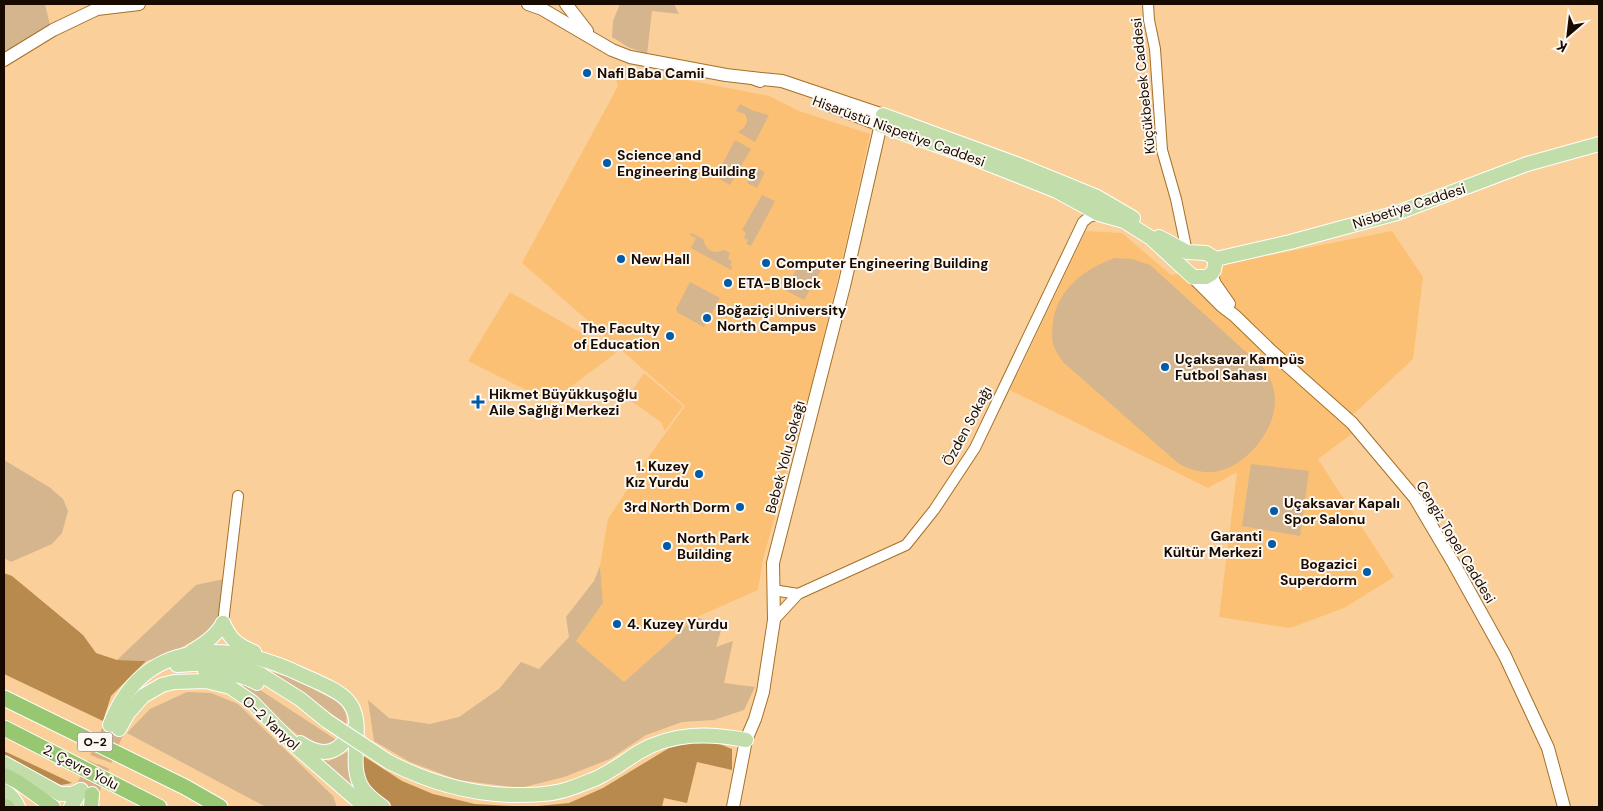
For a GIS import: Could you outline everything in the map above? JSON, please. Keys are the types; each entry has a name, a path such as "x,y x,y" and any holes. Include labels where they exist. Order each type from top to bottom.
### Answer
{"highway":[{"name":"2. Çevre Yolu","path":"4,698 185,787 220,807"},
{"name":"2. Çevre Yolu","path":"4,728 159,807"},
{"path":"4,775 18,782 50,804"},
{"path":"185,787 224,807"}],"main road":[{"path":"4,60 53,30 97,9 139,4"},
{"name":"Hisarüstü Nispetiye Caddesi","path":"528,4 547,6 594,39 612,50 630,57 752,78 881,120 1057,191 1099,214 1118,219 1136,228 1168,253 1188,273"},
{"name":"Hisarüstü Nispetiye Caddesi","path":"566,4 594,39"},
{"path":"881,120 1019,165 1097,197 1167,242 1187,252 1206,253 1216,259 1212,274 1215,284 1235,316"},
{"name":"Bebek Yolu Sokağı","path":"733,807 746,740 763,692 774,620 773,563 845,282 881,120"},
{"name":"Nisbetiye Caddesi","path":"1216,259 1290,242 1397,212 1527,164 1599,144"},
{"path":"1187,252 1184,260 1188,273 1235,316"},
{"path":"1188,273 1206,277 1212,274"},
{"name":"Cengiz Topel Caddesi","path":"1235,316 1352,423 1415,498 1505,656 1548,748 1564,807"},
{"path":"140,676 160,664 187,654 210,639 219,630 223,622"},
{"path":"223,622 231,639 236,644 319,682 348,700 354,711 356,725 356,774 363,789 383,807"},
{"path":"187,654 208,652 231,653 261,659 286,667"},
{"path":"140,676 181,664 228,662 260,674 300,699 327,721 389,762 422,778 456,788 487,794 532,796 565,790 600,777 642,750 671,738 699,734 720,735 746,740"},
{"path":"162,685 176,677 200,671 222,672 252,680 294,706 327,721"},
{"name":"O-2 Yanyol","path":"140,676 116,707 114,727 143,696 162,685 174,682 206,681 230,687 252,702 282,733 365,807"},
{"path":"282,733 311,750 322,753 336,750 346,741 356,725"},
{"path":"4,763 60,794 88,797"},
{"path":"4,791 9,793 18,807"},
{"path":"71,807 88,797"},
{"path":"84,807 88,797"}],"street":[{"name":"Küçükbebek Caddesi","path":"1148,4 1155,49 1162,150 1176,199 1187,252"},
{"name":"Özden Sokağı","path":"774,620 798,594 906,545 934,510 975,448 1083,222 1099,214"},
{"path":"223,622 238,496"},
{"path":"773,590 798,594"}],"shaded area":[{"path":"4,4 45,4 50,25 4,52"},
{"path":"620,4 674,4 679,14 652,11 647,54 628,47 612,37 613,21"},
{"name":"Boğaziçi University North Campus","path":"618,65 625,68 769,96 799,111 870,134 813,380 763,559 758,590 697,617 624,682 576,641 603,603 600,566 608,519 685,406 522,263 618,86 613,69"},
{"path":"740,104 754,111 769,115 755,142 738,132 745,127 747,122 745,114 736,111"},
{"path":"735,140 751,149 730,185 719,179 725,167 722,165"},
{"path":"756,168 765,172 757,188 747,183"},
{"path":"762,195 775,201 751,246 746,244 748,240 744,238 746,233 742,230"},
{"path":"1086,231 1122,233 1171,275 1392,231 1423,277 1413,359 1345,422 1353,433 1318,459 1394,577 1344,608 1290,628 1219,617 1237,472 1208,488 1010,390"},
{"path":"691,233 703,239 708,249 713,252 724,250 730,253 728,259 732,261 730,265 732,267 731,270 691,248 696,238 690,235"},
{"path":"1115,258 1132,259 1150,265 1267,371 1275,397 1274,413 1270,425 1256,447 1236,464 1213,472 1204,472 1179,464 1063,362 1057,353 1052,336 1053,322 1056,310 1067,289 1094,267"},
{"path":"802,259 821,270 804,300 785,290"},
{"path":"690,282 720,298 704,327 678,313 676,309"},
{"path":"510,292 616,353 550,402 468,361"},
{"path":"644,373 683,406 665,431 661,422 627,398"},
{"path":"4,460 49,487 63,499 68,511 62,533 52,544 11,562 4,558"},
{"name":"Uçaksavar Kapalı Spor Salonu","path":"1251,464 1309,471 1300,536 1242,526"},
{"path":"600,566 603,603 576,641 624,682 697,617 710,623 723,624 716,647 733,641 724,683 755,687 744,710 714,720 682,722 646,735 610,759 564,777 520,788 458,780 410,762 374,741 368,700 389,718 430,724 459,717 499,689 521,662 539,669 569,637 566,617 594,581"},
{"path":"4,573 12,576 83,635 96,653 117,660 146,661 111,696 103,721 4,674"},
{"path":"224,579 218,619 207,633 166,656 146,661 117,660 196,585"},
{"path":"248,665 292,678 336,701 345,711 346,724 316,703"},
{"path":"232,682 254,686 338,741 329,746 308,743"},
{"path":"187,692 211,693 238,704 333,796 337,807 266,807 127,733 150,709"},
{"path":"694,742 717,743 732,749 732,770 697,762 687,803 664,798 662,807 528,807 569,803 603,788 669,748"},
{"path":"4,751 72,783 61,785 4,758"},
{"path":"349,751 348,762 356,794 315,758 329,761"},
{"path":"362,755 402,781 433,794 475,804 528,807 390,807 380,800 362,776"}],"tunnel":[{"path":"81,790 110,725"},
{"path":"92,794 119,729"}],"place":[{"name":"Nafi Baba Camii","path":"587,73"},
{"name":"Science and Engineering Building","path":"607,163"},
{"name":"New Hall","path":"621,259"},
{"name":"Computer Engineering Building","path":"766,263"},
{"name":"ETA-B Block","path":"728,283"},
{"name":"Boğaziçi University North Campus","path":"707,318"},
{"name":"The Faculty of Education","path":"670,336"},
{"name":"Uçaksavar Kampüs Futbol Sahası","path":"1165,367"},
{"name":"Hikmet Büyükkuşoğlu Aile Sağlığı Merkezi","path":"478,402"},
{"name":"1. Kuzey Kız Yurdu","path":"699,474"},
{"name":"3rd North Dorm","path":"740,507"},
{"name":"Uçaksavar Kapalı Spor Salonu","path":"1274,511"},
{"name":"Garanti Kültür Merkezi","path":"1272,544"},
{"name":"North Park Building","path":"667,546"},
{"name":"Bogazici Superdorm","path":"1367,572"},
{"name":"4. Kuzey Yurdu","path":"617,624"}]}
